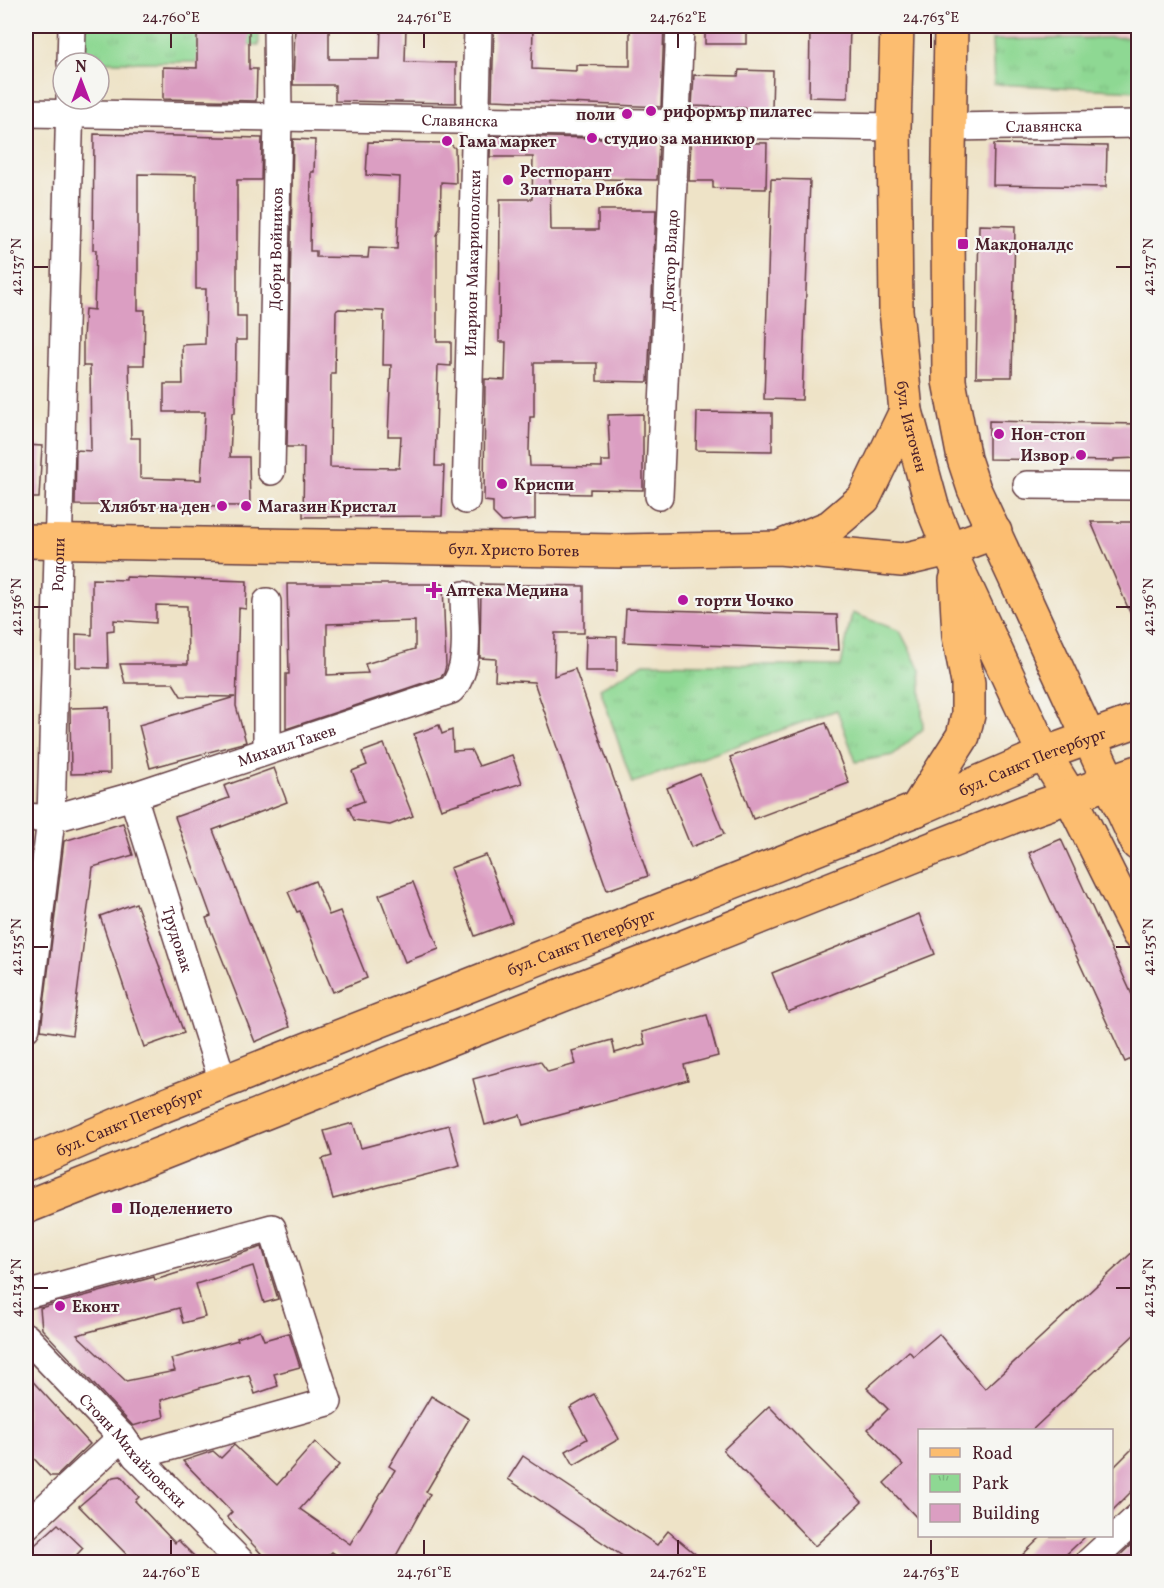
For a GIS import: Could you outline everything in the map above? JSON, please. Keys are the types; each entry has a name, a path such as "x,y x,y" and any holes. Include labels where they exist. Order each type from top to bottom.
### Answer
{"main road":[{"name":"бул. Източен","path":"897,26 894,127 896,310 906,411 932,506 952,556 1044,754 1070,796 1138,933"},
{"path":"951,26 949,381 964,459 974,489 1089,737 1124,776 1138,844"},
{"path":"779,548 830,527 864,498 906,411"},
{"name":"бул. Христо Ботев","path":"41,541 619,551 779,548 902,560 952,556 995,532"},
{"path":"915,810 963,736 968,715 968,683 959,636 952,556"},
{"name":"бул. Санкт Петербург","path":"26,1164 145,1113 915,810 1044,754 1138,720"},
{"path":"26,1207 1124,776"},
{"path":"26,1145 145,1113"}],"street":[{"path":"71,51 72,26"},
{"name":"Добри Войников","path":"271,471 278,117 277,26"},
{"name":"Иларион Макариополски","path":"466,500 478,26"},
{"name":"Доктор Владо","path":"659,496 680,26"},
{"name":"Славянска","path":"111,109 278,117 894,127"},
{"name":"Славянска","path":"26,113 51,110"},
{"name":"Родопи","path":"26,1028 38,818 41,541 70,111"},
{"name":"Славянска","path":"950,127 1138,124"},
{"path":"1027,485 1138,486"},
{"name":"Михаил Такев","path":"38,818 134,796 267,749 451,690 460,680 463,667 464,595"},
{"path":"267,602 267,749"},
{"name":"Трудовак","path":"134,796 223,1082"},
{"path":"26,844 38,818"},
{"path":"26,1295 272,1228 328,1402 129,1447 26,1526"},
{"name":"Стоян Михайловски","path":"26,1337 241,1563"},
{"path":"1089,1563 1138,1517"}],"shaded area":[{"path":"992,26 1138,26 1138,37 992,40"}],"green space":[{"path":"79,26 259,26 259,45 219,44 216,62 111,62 111,51 78,51"},
{"path":"1138,37 1138,91 994,84 992,40"},
{"path":"852,613 900,631 920,670 923,729 893,755 856,762 837,710 632,783 600,688 644,663 841,666"}],"building":[{"path":"197,26 249,26 249,69 257,69 256,101 163,99 163,67 197,68"},
{"path":"295,26 329,26 329,59 380,59 381,26 406,26 405,62 456,63 456,103 335,101 335,85 293,85"},
{"path":"494,26 533,26 532,69 576,71 576,65 630,66 630,26 664,26 661,107 492,100"},
{"path":"705,26 746,26 746,44 705,44"},
{"path":"810,26 850,26 848,98 809,97"},
{"path":"739,70 773,71 772,109 692,106 694,75 738,76"},
{"path":"94,134 262,138 261,180 237,180 237,316 246,316 246,340 236,340 235,413 232,413 230,457 249,457 250,506 75,505 76,450 91,451 90,366 83,366 83,338 85,309 94,310 96,250 93,250","holes":["138,174 196,175 196,289 206,289 205,344 182,345 183,384 164,384 164,412 205,412 201,480 140,478 140,438 131,438 129,365 144,365 145,310 138,310"]},
{"path":"491,136 656,139 656,142 659,142 657,180 550,178 551,230 598,230 598,210 656,210 648,382 597,381 597,363 534,363 534,417 530,417 530,466 602,467 602,461 610,461 608,415 643,414 643,490 590,489 590,494 535,493 535,519 502,522 493,513 493,502 484,501 485,379 505,380 506,342 499,342 500,199 532,199 533,157 490,157"},
{"path":"293,139 315,140 314,172 311,172 310,251 316,251 316,257 368,258 369,248 397,249 400,177 366,175 368,142 449,143 455,148 456,183 441,182 440,229 437,235 437,342 451,342 451,366 438,365 435,466 444,466 442,516 303,517 304,447 287,447","holes":["339,309 384,311 383,365 391,365 388,436 401,436 399,468 330,467 331,373 335,373 336,311"]},
{"path":"691,142 767,143 766,189 713,188 713,181 689,181"},
{"path":"994,144 1107,146 1106,187 993,185"},
{"path":"771,179 810,180 802,400 764,399"},
{"path":"979,225 1015,226 1012,377 976,377"},
{"path":"697,412 772,413 772,451 696,450"},
{"path":"989,421 1138,424 1138,458 1114,459 1114,461 989,459"},
{"path":"26,445 42,446 39,498 26,498"},
{"path":"1091,522 1138,522 1138,631"},
{"path":"126,577 247,581 246,609 239,608 236,706 246,742 150,768 139,725 235,697 181,696 173,683 125,683 120,664 188,664 187,606 156,605 156,623 114,620 114,630 107,631 108,668 76,667 76,634 92,635 92,579 126,580"},
{"path":"287,584 443,584 446,666 441,677 286,729 286,674 289,674","holes":["415,621 415,649 365,664 368,673 327,675 327,624"]},
{"path":"481,584 584,586 584,633 555,633 554,676 575,669 648,876 607,890 534,682 495,680 496,659 480,658"},
{"path":"626,609 837,615 839,650 624,642"},
{"path":"586,636 617,637 617,671 585,671"},
{"path":"109,707 110,773 71,774 70,708"},
{"path":"826,723 849,783 753,819 730,757"},
{"path":"439,725 442,734 452,730 453,751 471,750 479,766 512,755 522,783 441,809 414,734"},
{"path":"384,744 413,816 390,825 354,820 348,807 364,801 352,771 367,765 362,752"},
{"path":"274,768 287,802 213,830 290,1027 255,1042 206,918 211,916 175,817 229,798 224,786"},
{"path":"700,774 724,834 691,847 667,788"},
{"path":"123,823 133,855 93,867 72,1035 41,1030 64,841"},
{"path":"1061,839 1138,1008 1138,1056 1125,1062 1029,853"},
{"path":"486,855 512,922 475,936 450,868"},
{"path":"315,881 329,915 340,911 367,978 333,992 300,911 297,912 288,892"},
{"path":"413,882 439,949 405,962 379,895"},
{"path":"136,903 184,1033 144,1047 100,916"},
{"path":"919,914 935,954 788,1012 772,973"},
{"path":"707,1015 718,1056 684,1065 688,1080 523,1125 520,1115 485,1125 473,1079 540,1061 548,1072 576,1064 572,1051 612,1040 615,1053 645,1044 642,1032"},
{"path":"353,1123 361,1148 449,1125 460,1166 333,1199 322,1159 332,1156 324,1131"},
{"path":"262,1247 278,1299 264,1303 253,1266 196,1284 205,1317 183,1323 179,1308 77,1335 126,1381 175,1371 171,1359 238,1340 237,1338 260,1330 264,1340 289,1333 300,1367 274,1374 278,1386 255,1394 249,1375 203,1387 161,1400 164,1417 133,1426 42,1329 40,1308 154,1277 155,1280"},
{"path":"1138,1247 1138,1331 1033,1429 918,1429 918,1519 884,1483 903,1465 868,1429 888,1409 867,1388 909,1351 913,1356 939,1334 985,1389"},
{"path":"26,1374 90,1444 57,1476 50,1476 26,1450"},
{"path":"594,1394 619,1439 574,1465 566,1451 587,1439 570,1408"},
{"path":"431,1396 469,1419 426,1492 430,1494 392,1563 339,1563 341,1558 332,1552 320,1563 270,1563 227,1517 232,1512 183,1461 213,1451 221,1458 234,1445 277,1485 315,1442 339,1465 300,1509 350,1544 395,1470 389,1466"},
{"path":"769,1406 862,1502 815,1546 723,1450"},
{"path":"1138,1443 1138,1485 1113,1510 1113,1468"},
{"path":"523,1456 657,1545 668,1531 706,1563 633,1563 508,1479"},
{"path":"121,1476 139,1497 135,1501 175,1543 178,1540 201,1563 135,1563 79,1506 113,1477"},
{"path":"58,1524 83,1548 69,1563 26,1563 26,1553"},
{"path":"1041,1537 1085,1537 1057,1563 1014,1563"},
{"path":"1138,1538 1138,1563 1112,1563"}],"place":[{"name":"риформър пилатес","path":"651,111"},
{"name":"поли","path":"627,114"},
{"name":"студио за маникюр","path":"592,138"},
{"name":"Гама маркет","path":"447,141"},
{"name":"Рестпорант Златната Рибка","path":"508,180"},
{"name":"Макдоналдс","path":"963,244"},
{"name":"Нон-стоп","path":"999,434"},
{"name":"Извор","path":"1081,455"},
{"name":"Криспи","path":"502,484"},
{"name":"Хлябът на ден","path":"222,506"},
{"name":"Магазин Кристал","path":"246,506"},
{"name":"Аптека Медина","path":"434,590"},
{"name":"торти Чочко","path":"683,600"},
{"name":"Поделението","path":"117,1208"},
{"name":"Еконт","path":"60,1306"}]}
